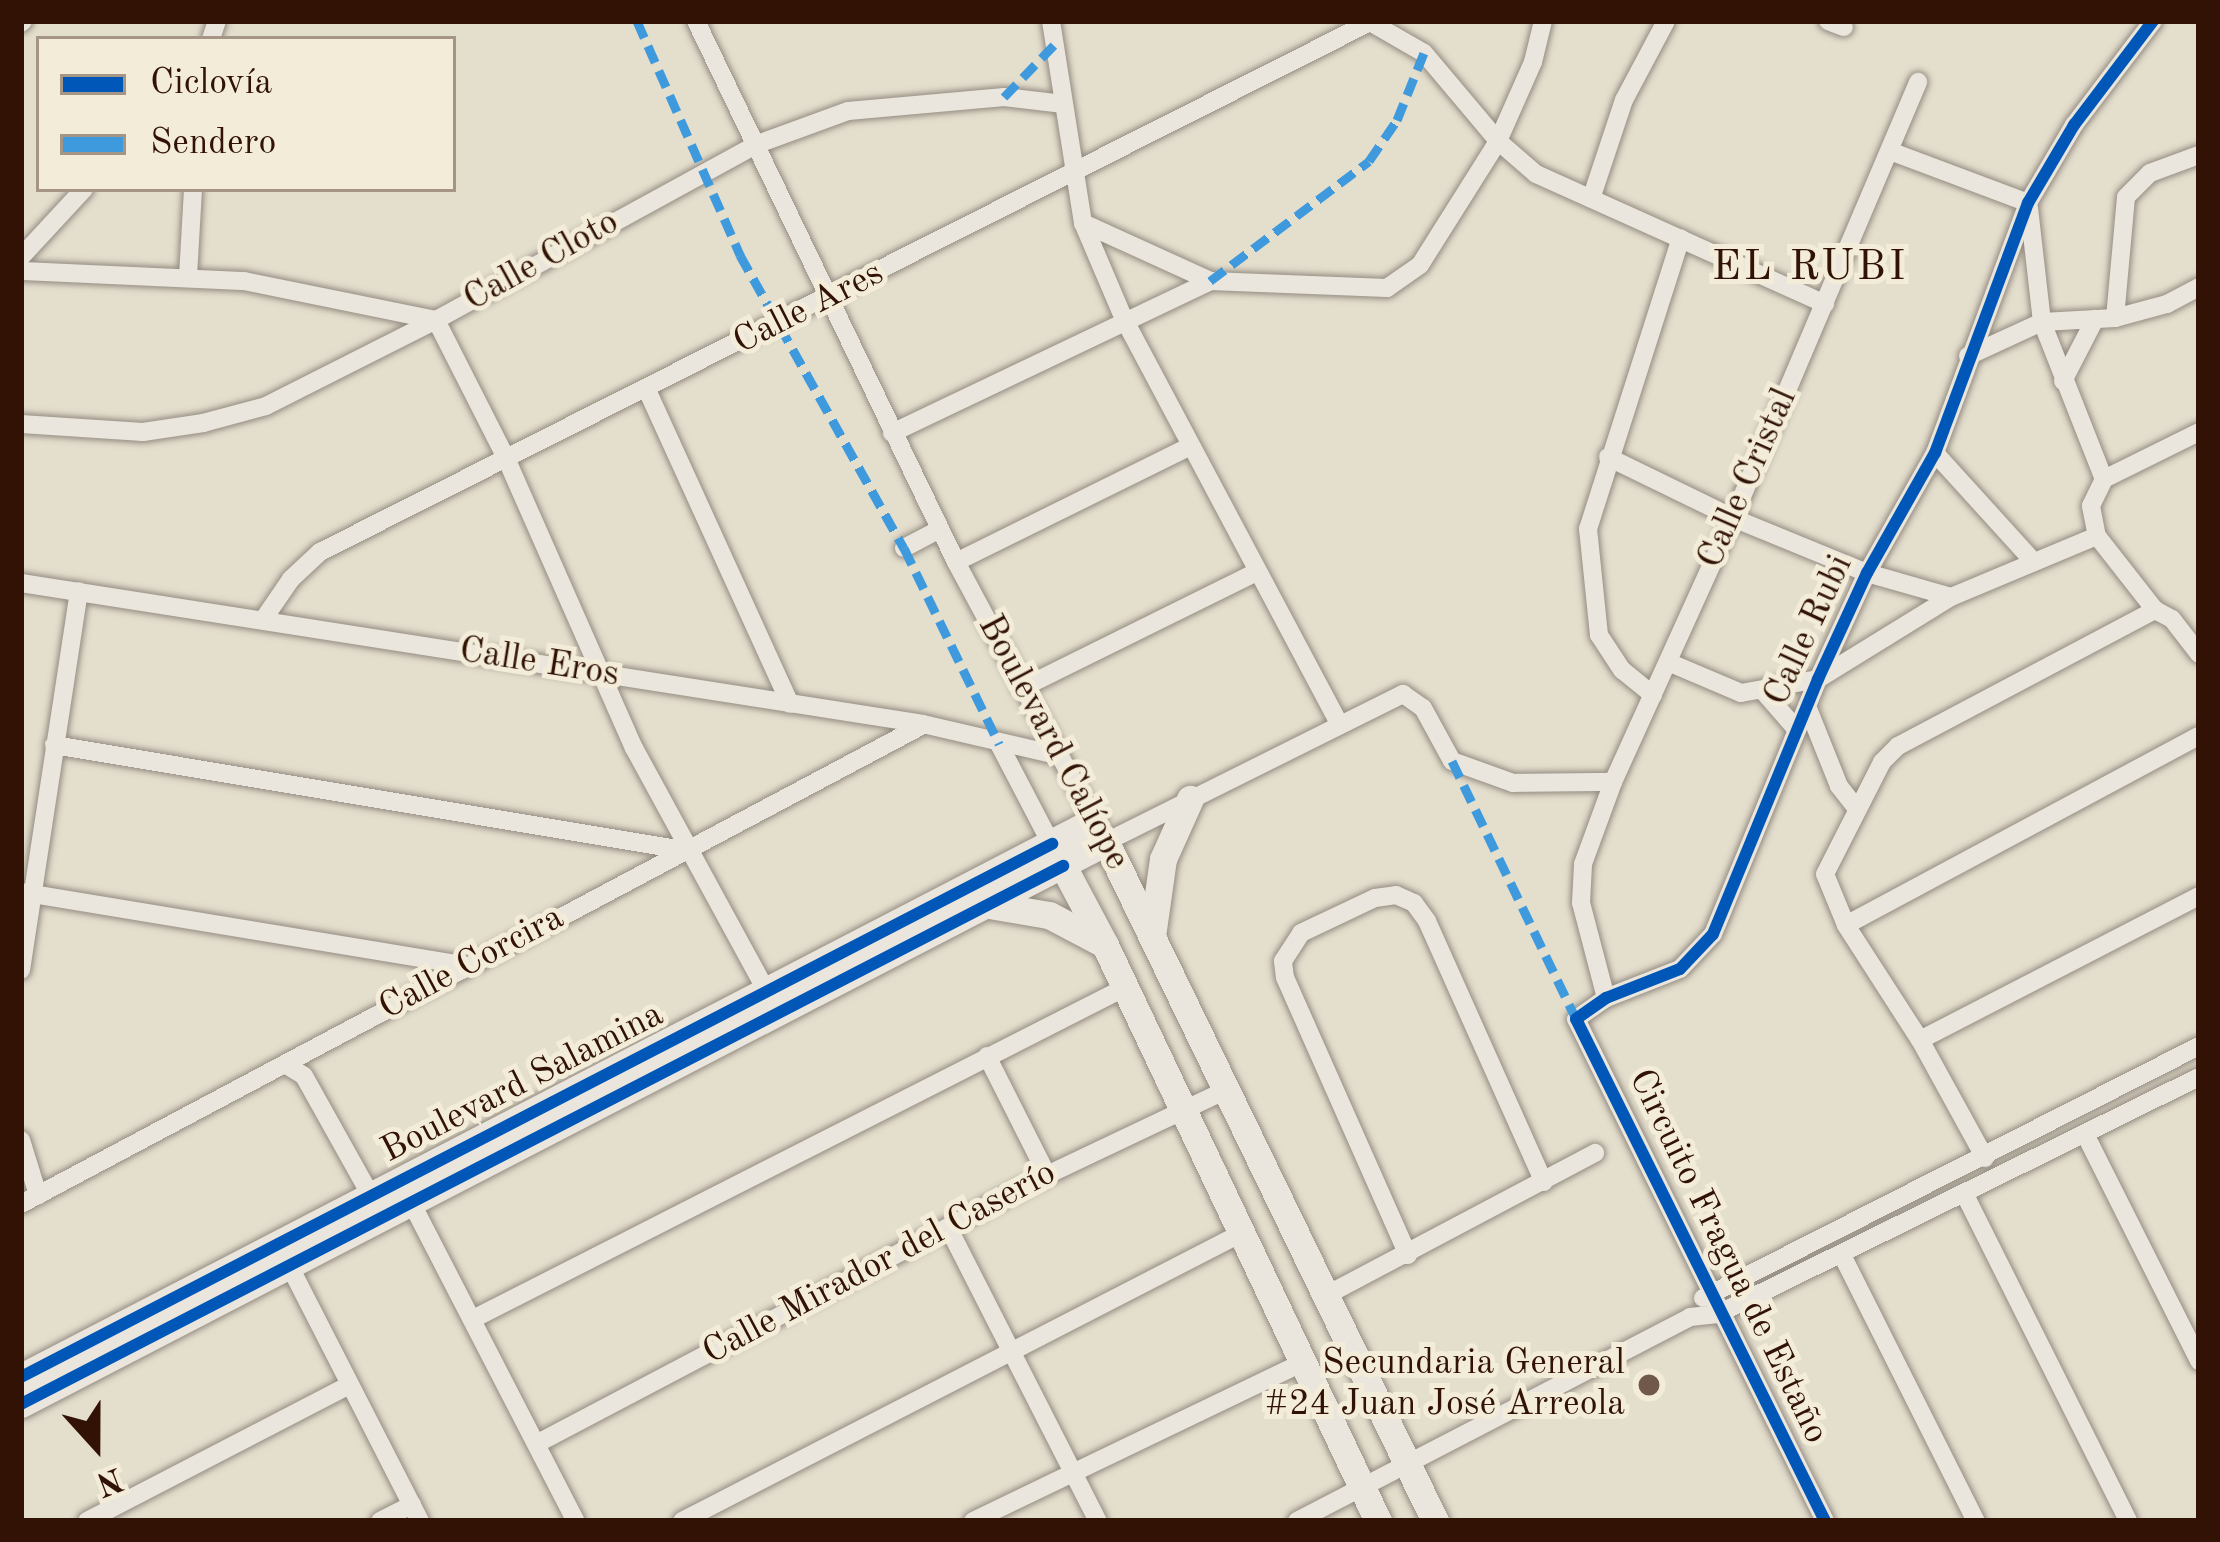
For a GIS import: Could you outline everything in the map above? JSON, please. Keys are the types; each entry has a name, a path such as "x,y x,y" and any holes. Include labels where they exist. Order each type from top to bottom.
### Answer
{"street":[{"name":"Boulevard Calíope","path":"697,21 892,433 1152,937 1435,1521"},
{"path":"1051,21 1083,223 1124,320 1338,722"},
{"path":"1371,21 1424,53 1498,141 1536,174 1825,304"},
{"name":"Calle Ares","path":"265,617 290,578 320,553 828,300 1371,21"},
{"path":"1083,223 1210,281 1366,290 1405,279 1498,141 1534,62 1543,21"},
{"path":"1592,196 1624,100 1666,21"},
{"name":"Calle Rubi","path":"1576,1019 1606,998 1680,969 1713,934 1818,679 1868,573 1935,453 2028,203 2074,125 2153,21"},
{"name":"Calle Cristal","path":"1606,998 1580,883 1613,782 1733,518 1918,82"},
{"name":"Calle Cloto","path":"21,424 143,432 203,424 266,406 436,320 755,145 848,111 1004,97 1064,104"},
{"path":"1890,151 2028,203 2042,322 2104,479"},
{"path":"2063,382 2105,318 2126,197 2150,173 2199,155"},
{"path":"21,256 81,192"},
{"path":"188,276 193,192"},
{"path":"1653,695 1622,670 1599,635 1588,529 1681,238"},
{"path":"21,272 188,276 308,291 436,320 506,458 601,675 688,851 766,992"},
{"path":"892,433 1210,281"},
{"path":"1968,356 2042,322 2105,318 2167,304 2199,287"},
{"path":"647,390 790,704"},
{"path":"2199,432 2104,479 2091,506 2097,536 2155,610 2172,620 2199,654"},
{"path":"956,562 1191,446"},
{"path":"1935,453 2034,562"},
{"path":"1608,458 1733,518 1868,573 1951,597"},
{"path":"904,548 940,529"},
{"path":"1668,662 1742,693 1818,679 1951,597 2097,536"},
{"path":"1022,688 1257,572"},
{"name":"Calle Eros","path":"21,583 265,617 923,724 1056,755"},
{"path":"21,970 27,894 79,591"},
{"path":"1985,1158 1920,1040 1846,926 1826,874 1856,808 1882,762 1898,746 2155,610"},
{"path":"1764,692 1797,730"},
{"name":"Boulevard Salamina","path":"21,1377 766,992 1099,831 1190,800 1338,722 1403,694 1423,708 1452,761 1514,783 1613,782"},
{"path":"1807,706 1839,786 1856,808"},
{"name":"Calle Corcira","path":"30,1199 923,724"},
{"path":"1846,926 2199,736"},
{"path":"999,744 1057,855"},
{"path":"54,745 688,851"},
{"path":"1152,937 1163,859 1190,800"},
{"name":"Boulevard Calíope","path":"1057,855 1106,945 1378,1521"},
{"name":"Boulevard Salamina","path":"21,1404 989,904 1057,855"},
{"path":"27,894 468,966"},
{"path":"1408,1255 1285,978 1282,961 1301,933 1375,898 1396,895 1414,903 1427,921 1544,1182"},
{"path":"1920,1040 2199,896"},
{"path":"989,904 1049,915 1106,945"},
{"path":"473,1319 1126,987"},
{"name":"Circuito Fragua de Estaño","path":"1576,1019 1707,1292 1825,1521"},
{"path":"1690,1317 1707,1292 1985,1158 2199,1047"},
{"path":"987,1056 1047,1175"},
{"path":"285,1064 304,1076 371,1196"},
{"path":"1297,1521 1690,1317 1718,1314 2199,1077"},
{"name":"Calle Mirador del Caserío","path":"538,1443 1047,1175 1224,1091"},
{"path":"2086,1136 2199,1361"},
{"path":"21,1140 30,1199"},
{"path":"1323,1297 1594,1153"},
{"path":"1964,1195 2128,1521"},
{"path":"412,1202 576,1521"},
{"path":"949,1229 1098,1521"},
{"path":"682,1521 1242,1233"},
{"path":"1842,1255 1976,1521"},
{"path":"289,1265 416,1513 380,1521"},
{"path":"974,1521 1071,1470 1303,1362"},
{"path":"87,1521 349,1385"}],"marked path":[{"path":"637,21 740,255 904,548 999,744"},
{"path":"1004,97 1055,44"},
{"path":"1210,281 1369,161 1397,120 1424,53"},
{"path":"1452,761 1576,1019"}],"cycle path":[{"path":"1825,1521 1576,1019 1606,998 1680,969 1713,934 1818,679 1867,573 1935,453 2028,203 2074,125 2153,21"},
{"path":"21,1377 1052,844"},
{"path":"21,1404 1063,866"}],"place":[{"name":"Secundaria General #24 Juan José Arreola","path":"1649,1385"}],"district":[{"name":"EL RUBI","path":"1810,268"}]}
